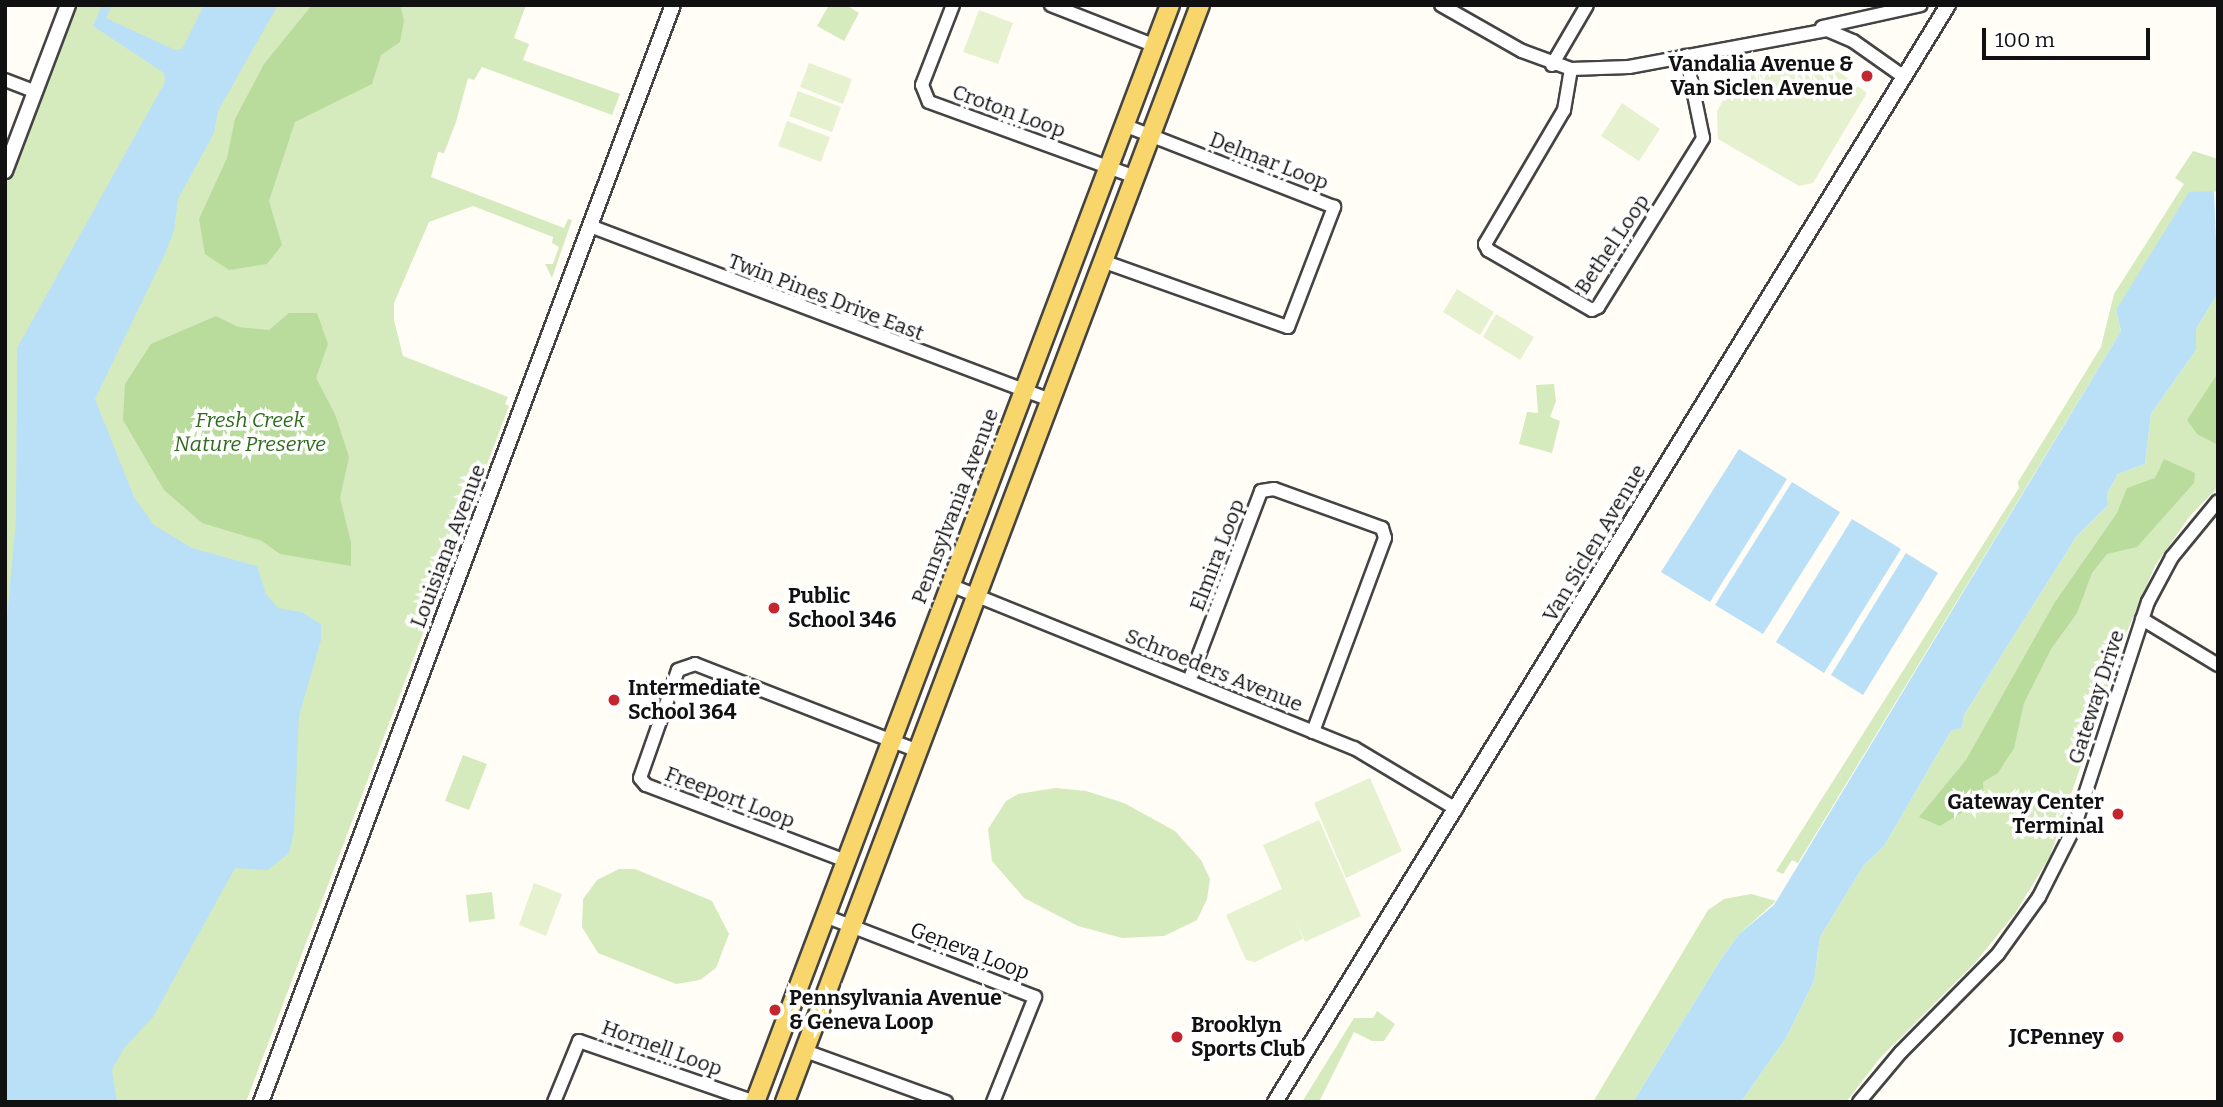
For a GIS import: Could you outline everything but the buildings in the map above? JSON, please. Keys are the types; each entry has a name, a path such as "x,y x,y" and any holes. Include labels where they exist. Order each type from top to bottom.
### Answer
{"main road":[{"name":"Pennsylvania Avenue","path":"755,1102 1170,5"},
{"path":"785,1102 979,596 1050,400 1200,5"}],"street":[{"path":"5,171 68,5"},
{"name":"Louisiana Avenue","path":"261,1102 673,5"},
{"name":"Croton Loop","path":"953,5 922,85 929,102 1135,177"},
{"path":"1051,5 1153,45"},
{"path":"1441,5 1552,65 1571,69 1629,67 1809,32 1922,5"},
{"path":"1552,65 1587,5"},
{"name":"Van Siclen Avenue","path":"1275,1102 1948,5"},
{"path":"1809,32 1843,34 1903,77"},
{"name":"Bethel Loop","path":"1571,69 1564,110 1485,244 1488,250 1591,310 1598,307 1703,138 1686,56"},
{"path":"5,79 36,92"},
{"name":"Delmar Loop","path":"1105,261 1288,327 1334,206 1124,125"},
{"name":"Twin Pines Drive East","path":"590,226 1050,400"},
{"name":"Elmira Loop","path":"1189,681 1261,491 1274,489 1382,528 1385,538 1313,732"},
{"name":"Gateway Drive","path":"1859,1102 1901,1052 1998,954 2039,897 2074,828 2142,618 2172,556 2218,500"},
{"name":"Schroeders Avenue","path":"950,585 1354,748 1456,809"},
{"path":"2142,618 2218,665"},
{"name":"Freeport Loop","path":"846,861 646,785 640,778 640,768 678,670 684,664 695,664 918,751"},
{"name":"Geneva Loop","path":"825,916 1035,997 993,1102"},
{"name":"Hornell Loop","path":"554,1102 579,1041 755,1102"},
{"path":"805,1051 946,1102"}],"green space":[{"path":"69,5 216,5 26,524 5,641 5,176"},
{"name":"Fresh Creek Nature Preserve","path":"270,5 526,5 514,38 529,44 523,60 620,94 612,115 482,67 474,80 468,78 456,122 444,153 438,152 431,177 564,228 568,219 572,220 552,278 545,264 553,264 559,247 552,243 553,237 473,206 429,222 394,303 394,320 403,356 508,397 505,404 509,406 246,1102 99,1102 175,556 129,500 91,399 171,194"},
{"path":"312,5 400,5 404,20 400,42 381,55 372,84 295,122 269,201 282,245 267,264 229,270 205,254 199,219 227,158 235,119 264,64"},
{"path":"829,5 846,5 859,13 844,41 817,26"},
{"path":"979,10 1013,23 998,64 963,52"},
{"path":"1787,61 1834,68 1867,93 1813,183 1799,186 1718,139 1717,112 1726,94 1752,74"},
{"path":"809,63 852,79 843,104 800,87"},
{"path":"798,91 841,107 832,132 789,116"},
{"path":"1622,103 1660,129 1639,161 1601,136"},
{"path":"787,121 830,137 821,162 778,146"},
{"path":"2193,151 2218,159 2218,193 2214,191 2116,310 2121,331 1798,863 1792,860 1783,874 1776,871 2019,488 2018,482 2101,347 2114,294 2184,184 2175,178"},
{"path":"1457,289 1494,312 1480,335 1443,312"},
{"path":"2218,293 2218,487 2189,517 2155,566 2125,636 2050,856 2016,912 1974,964 1880,1058 1846,1102 1741,1102 1786,1038 1814,981 1820,937 1864,865 1884,846 1951,731 1962,728 1964,715 2076,537 2108,505 2107,494 2118,474 2145,464 2151,414 2196,350 2196,329"},
{"path":"289,313 317,313 328,344 316,378 335,414 349,457 340,498 351,542 351,566 280,554 262,541 202,523 164,490 123,420 125,384 151,344 216,316 238,327 269,330"},
{"path":"1496,314 1534,337 1520,360 1483,337"},
{"path":"2218,373 2218,445 2197,434 2187,420"},
{"path":"1554,384 1556,401 1550,417 1560,421 1552,453 1519,444 1527,412 1538,413 1536,385"},
{"path":"2164,459 2195,473 2194,483 2137,547 2107,554 2092,573 2077,613 2051,649 2024,703 2014,748 1998,773 1983,782 1984,799 1940,826 1919,817 1966,760 2055,602 2117,513 2127,488 2155,478"},
{"path":"463,755 487,764 469,810 445,801"},
{"path":"1370,778 1402,851 1346,878 1314,803"},
{"path":"1055,788 1086,791 1124,803 1175,831 1201,860 1210,879 1207,899 1197,920 1164,936 1122,938 1078,926 1024,898 992,861 988,829 1006,801 1018,794"},
{"path":"1319,820 1361,916 1305,942 1294,917 1303,939 1255,962 1246,960 1226,915 1282,889 1263,845"},
{"path":"619,869 635,869 712,901 729,934 716,968 700,980 676,984 598,953 582,927 583,899 597,880"},
{"path":"534,883 562,894 546,936 519,925"},
{"path":"492,892 495,919 469,922 466,895"},
{"path":"1751,894 1776,901 1739,934 1721,959 1633,1102 1593,1102 1708,910 1724,899"},
{"path":"1377,1011 1395,1024 1384,1041 1372,1041 1354,1032 1319,1102 1302,1102 1354,1018 1373,1018"}],"water":[{"path":"102,5 112,5 106,18 175,50 182,49 204,5 278,5 218,111 214,133 178,199 174,231 164,256 95,399 134,497 154,525 192,548 257,566 266,594 278,608 301,612 321,624 321,640 299,716 294,831 289,853 268,870 235,868 153,1017 124,1048 112,1070 117,1102 5,1102 5,641 16,520 17,348 165,82 164,73 93,26"},
{"path":"2214,191 2218,293 2196,329 2196,350 2151,414 2145,464 2118,474 2107,494 2108,505 2076,537 1964,715 1962,728 1951,731 1884,846 1864,865 1820,937 1814,981 1786,1038 1741,1102 1633,1102 1721,959 1739,934 1774,905 2121,331 2116,310 2189,192"},
{"path":"1739,449 1787,479 1710,602 1661,572"},
{"path":"1792,482 1840,512 1763,634 1715,605"},
{"path":"1852,519 1901,549 1824,673 1776,642"},
{"path":"1906,553 1938,573 1863,695 1831,675"}],"place":[{"name":"Vandalia Avenue & Van Siclen Avenue","path":"1867,76"},
{"name":"Public School 346","path":"774,608"},
{"name":"Intermediate School 364","path":"614,700"},
{"name":"Gateway Center Terminal","path":"2118,814"},
{"name":"Pennsylvania Avenue & Geneva Loop","path":"775,1010"},
{"name":"Brooklyn Sports Club","path":"1177,1037"},
{"name":"JCPenney","path":"2118,1037"}]}
